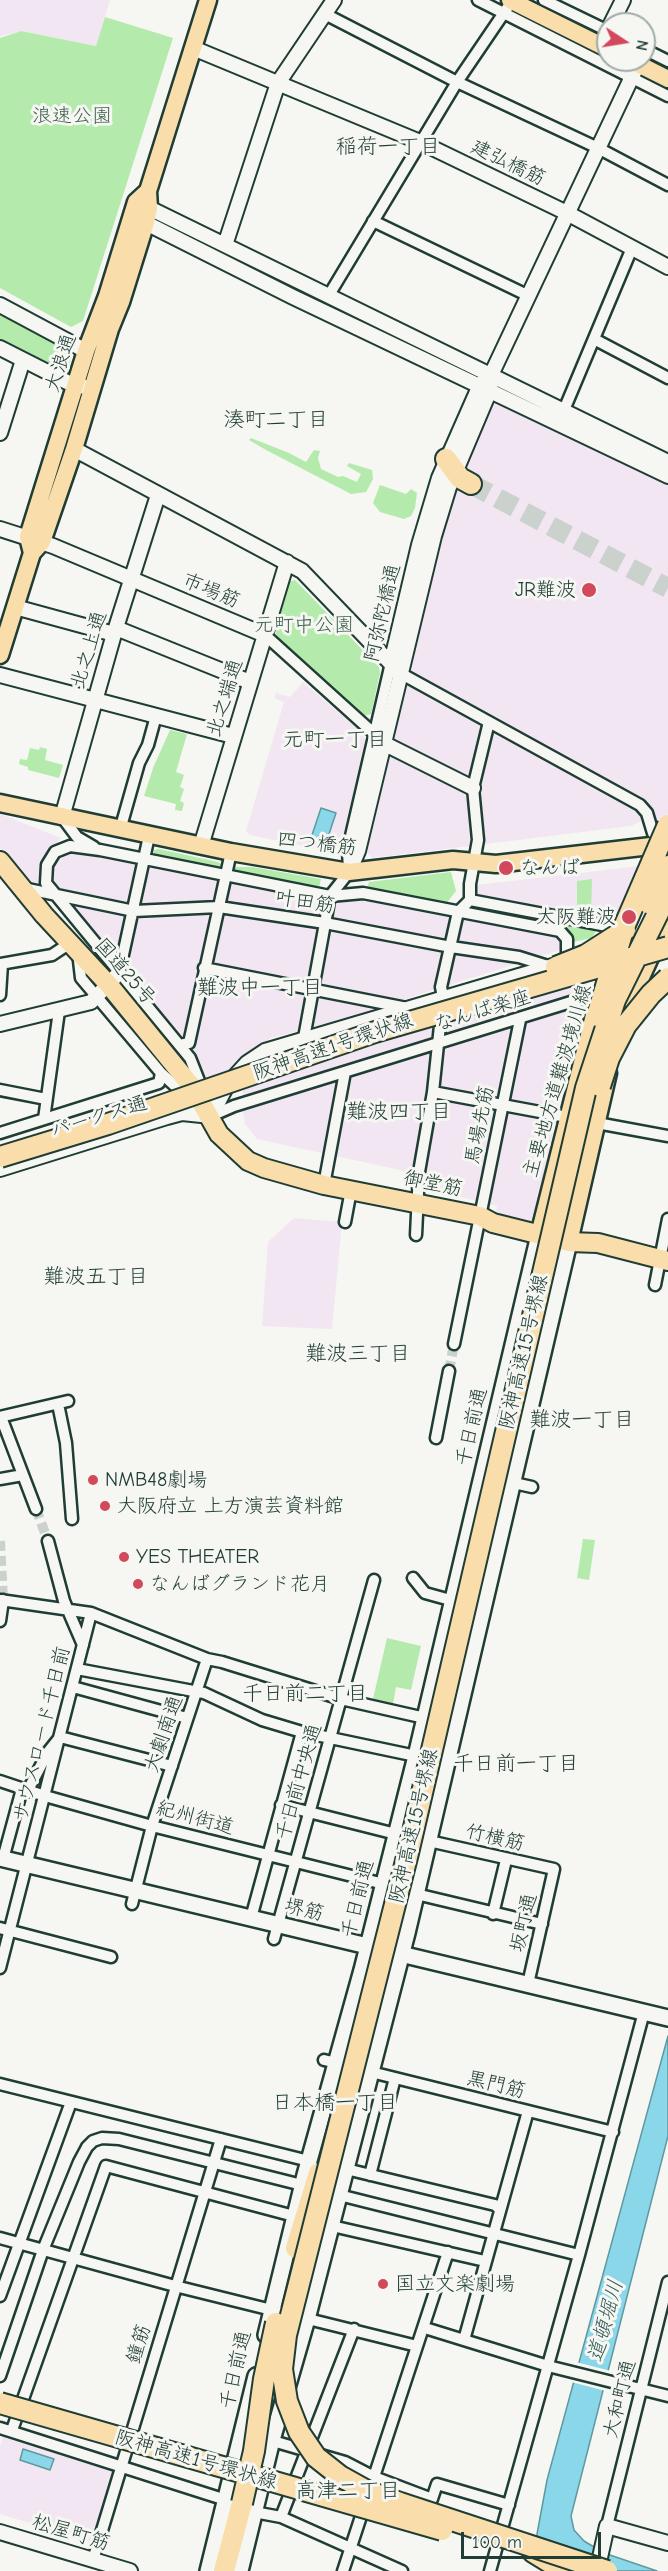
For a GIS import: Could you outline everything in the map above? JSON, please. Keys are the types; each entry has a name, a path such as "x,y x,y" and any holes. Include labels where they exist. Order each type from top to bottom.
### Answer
{"highway":[{"path":"450,465 460,478 471,484"},
{"path":"562,1186 578,1095 598,1012 624,927 668,825"},
{"path":"644,909 668,846"},
{"name":"国道25号","path":"0,861 108,985 193,1088 211,1116"},
{"path":"462,1005 586,955 621,935 644,909 668,866"},
{"name":"阪神高速15号堺線","path":"607,2571 367,2491 327,2467 316,2457 299,2432 292,2416 283,2384 283,2353 408,1853 562,1186 604,1028 628,970 668,893"},
{"name":"阪神高速1号環状線","path":"0,1157 108,1124 375,1032 662,947"},
{"path":"509,1422 547,1304 606,1066 617,1041 639,1008 668,978"},
{"name":"御堂筋","path":"211,1116 219,1134 248,1161 264,1168 324,1185 480,1216 493,1223 569,1242 592,1242 664,1260"},
{"path":"224,2571 250,2470 267,2362 290,2269 315,2181 347,2098"},
{"name":"阪神高速1号環状線","path":"0,2403 354,2506 599,2571"},
{"path":"500,2540 541,2556 564,2571"}],"main road":[{"name":"大浪通","path":"0,655 208,0"},
{"path":"508,5 596,32"},
{"path":"654,72 668,79"},
{"name":"大浪通","path":"34,544 74,449 84,387 86,351 142,208"},
{"name":"四つ橋筋","path":"0,803 149,836 349,872 453,860 496,864 668,846"},
{"name":"主要地方道難波境川線","path":"539,1235 598,999 629,938 668,846"},
{"path":"240,2571 272,2440 308,2319 416,1894 609,1070 638,984 662,947 668,918"},
{"name":"千日前通","path":"208,2571 309,2161 330,2062 368,1947 416,1756 539,1235"},
{"name":"堺筋","path":"2,1858 134,1897 251,1918 276,1932 400,1954 668,2018"}],"street":[{"path":"225,245 278,83 334,0"},
{"path":"478,0 508,5 596,45"},
{"path":"544,0 596,29"},
{"path":"329,295 420,142 508,5"},
{"path":"325,14 458,82 598,147 668,185"},
{"name":"建弘橋筋","path":"193,48 420,142 567,213 668,267"},
{"name":"阿弥陀橋通","path":"304,1038 330,896 349,872 358,851 379,738 396,668 434,536 450,465 632,72"},
{"path":"645,72 668,96"},
{"path":"142,208 329,295 668,462"},
{"path":"142,208 293,297 668,476"},
{"path":"373,221 529,296"},
{"path":"564,411 632,248"},
{"path":"0,304 86,351"},
{"path":"594,339 668,378"},
{"path":"0,348 84,387"},
{"path":"0,433 23,360"},
{"path":"74,449 302,571 396,668 640,805 647,813 653,833 668,846"},
{"name":"北之上通","path":"62,817 94,701 158,495"},
{"name":"市場筋","path":"0,529 34,544 132,578 265,635 379,738 473,789"},
{"name":"北之端通","path":"201,846 287,561"},
{"path":"15,607 115,631 250,682"},
{"path":"0,675 233,736"},
{"path":"120,830 138,763 148,745 156,716"},
{"path":"416,1236 419,1172 433,1092 443,997 441,987 458,912 470,900 470,884 478,840 473,789 489,722"},
{"path":"62,817 77,837 100,850"},
{"path":"0,1024 91,1002 108,985 134,911 149,836"},
{"path":"211,1116 161,1073 46,883 45,872 50,857 55,852 70,846 100,850 330,896 363,893 560,932 567,939 567,962"},
{"path":"180,1045 189,1042 231,852"},
{"name":"叶田筋","path":"23,888 45,893 52,892 134,911 219,907 519,957 551,967"},
{"path":"470,900 662,947"},
{"path":"211,1116 227,1085 248,1063 265,1051 551,967 629,938"},
{"path":"0,995 1,964 52,955 74,948"},
{"path":"204,968 407,1008"},
{"path":"638,984 668,970"},
{"path":"108,985 180,1045 190,1058 202,1085 211,1116"},
{"name":"なんば楽座","path":"211,1116 234,1106 520,1020 574,1001 598,999"},
{"path":"44,1119 59,1011"},
{"name":"馬場先筋","path":"454,1344 520,1020"},
{"path":"324,1185 345,1072"},
{"path":"0,1133 159,1083 161,1073"},
{"path":"0,1090 46,1099"},
{"path":"433,1092 567,1117"},
{"name":"パークス通","path":"0,1169 182,1113 211,1116"},
{"path":"597,1123 668,1136"},
{"path":"345,1222 351,1190"},
{"path":"655,1286 664,1260 664,1239 668,1219"},
{"path":"436,1438 449,1371"},
{"path":"36,1509 1,1417 63,1403 72,1519"},
{"path":"0,1479 23,1475"},
{"path":"514,1483 532,1486"},
{"path":"48,1541 64,1601 84,1645"},
{"path":"413,1578 425,1593 454,1600"},
{"name":"千日前中央通","path":"276,1932 374,1580"},
{"path":"0,1621 1,1600 91,1612 207,1659 341,1699 425,1718"},
{"name":"サウスロード千日前","path":"0,1968 5,1929 27,1864 91,1612"},
{"name":"大劇南通","path":"134,1897 152,1826 207,1659"},
{"path":"77,1670 204,1693 262,1720 302,1732 416,1756"},
{"path":"73,1687 187,1718"},
{"path":"251,1918 302,1732"},
{"path":"2,1858 25,1790 60,1737 171,1767"},
{"name":"紀州街道","path":"0,1781 152,1826 384,1884"},
{"path":"281,1804 396,1834"},
{"name":"竹横筋","path":"429,1841 554,1869"},
{"path":"494,1914 506,1860"},
{"name":"坂町通","path":"528,1984 554,1869"},
{"path":"416,1894 542,1924"},
{"path":"5,1929 111,1957"},
{"path":"490,2571 549,2366 644,2012"},
{"name":"黒門筋","path":"371,2072 613,2132"},
{"path":"370,2175 395,2078"},
{"path":"0,2084 309,2161"},
{"path":"0,2296 71,2102"},
{"path":"464,2340 528,2111"},
{"path":"0,2376 44,2250 79,2162 93,2141 111,2137 302,2186"},
{"name":"鐘筋","path":"93,2560 221,2139"},
{"path":"226,2500 121,2465 4,2431 73,2258 106,2166 294,2216"},
{"path":"346,2169 495,2205 500,2209"},
{"path":"339,2195 579,2254"},
{"path":"332,2226 485,2261"},
{"path":"0,2238 175,2286 417,2346"},
{"path":"343,2571 417,2346 425,2328 448,2252"},
{"name":"大和町通","path":"607,2526 668,2282"},
{"path":"425,2328 549,2366 668,2396"},
{"path":"281,2517 354,2329"},
{"path":"243,2432 345,2462 374,2477 432,2499"},
{"path":"374,2477 376,2488 392,2502 500,2540"},
{"path":"427,2516 437,2484 509,2505"},
{"path":"254,2512 281,2517 402,2571"},
{"path":"599,2571 607,2526 668,2542"},
{"name":"松屋町筋","path":"0,2532 130,2571"}],"shaded area":[{"path":"0,0 110,0 96,46 21,31 0,36"},
{"path":"497,401 668,481 668,814 662,821 656,819 649,805 644,801 417,676 408,665 444,515 488,407"},
{"path":"303,682 360,731 365,740 342,842 327,851 250,835 246,831 284,702 275,698 276,693 290,697"},
{"path":"410,683 640,810 641,821 631,826 372,858 365,850 403,686"},
{"path":"0,814 61,838 42,861 40,880 42,887 34,887 0,848"},
{"path":"72,849 362,897 561,936 563,949 342,1019 271,1038 247,1052 218,1084 209,1082 191,1051 51,883 49,871 60,852"},
{"path":"642,867 620,920 587,919 475,895 477,885"},
{"path":"589,975 558,1108 549,1119 554,1125 535,1222 532,1224 496,1215 497,1206 423,1187 414,1173 257,1139 245,1124 242,1107 246,1099 243,1096 243,1085 432,1021"},
{"path":"294,1218 342,1222 332,1329 262,1326 268,1242"},
{"path":"8,2433 112,2468 114,2471 92,2542 0,2514 0,2447 3,2437"}],"green space":[{"name":"浪速公園","path":"105,17 173,38 83,321 71,327 0,288 0,38 21,31 96,46"},
{"path":"163,221 399,336 408,344 161,224"},
{"path":"0,310 73,350 68,371 62,371 0,340"},
{"path":"251,438 306,462 314,450 320,451 318,458 321,469 357,482 361,474 347,466 349,463 372,470 373,479 366,492 351,494 266,450 249,440"},
{"path":"380,485 406,494 411,489 417,493 415,508 411,516 404,519 380,512 373,503"},
{"name":"元町中公園","path":"295,580 379,667 380,673 371,714 364,716 276,635 275,628 288,582"},
{"path":"170,730 187,734 176,772 184,775 180,787 184,789 180,801 184,803 182,811 175,810 176,804 144,796 153,768"},
{"path":"40,747 47,749 45,760 63,765 59,778 28,770 28,767 19,764 20,759 27,760 30,748 39,750"},
{"path":"159,849 218,862 222,865 219,867 199,866 154,856 154,850"},
{"path":"233,867 252,867 321,879 319,888 250,876 233,871"},
{"path":"451,872 456,891 445,905 367,890 369,882"},
{"path":"592,879 591,913 577,910 577,881"},
{"path":"471,905 597,929 592,938 573,942 569,931 470,908"},
{"path":"583,1539 595,1540 589,1580 577,1578"},
{"path":"387,1638 421,1646 411,1690 396,1687 393,1704 373,1699"}],"water":[{"path":"321,808 336,813 325,846 310,841"},
{"name":"道頓堀川","path":"668,2036 668,2136 571,2516 574,2530 584,2541 604,2553 657,2571 573,2571 540,2549 537,2534 547,2480"},
{"path":"23,2449 54,2459 50,2470 20,2460"}],"pier":[{"path":"576,2362 611,2371 606,2391 571,2382"}],"tunnel":[{"path":"471,484 668,588"},
{"path":"449,1371 454,1344"},
{"path":"36,1509 48,1541"},
{"path":"0,1541 3,1600"}],"place":[{"name":"JR難波","path":"589,590"},
{"name":"なんば","path":"506,868"},
{"name":"大阪難波","path":"629,917"},
{"name":"NMB48劇場","path":"93,1480"},
{"name":"大阪府立 上方演芸資料館","path":"105,1506"},
{"name":"YES THEATER","path":"124,1557"},
{"name":"なんばグランド花月","path":"138,1584"},
{"name":"国立文楽劇場","path":"383,2284"}],"district":[{"name":"稲荷一丁目","path":"388,147"},
{"name":"湊町二丁目","path":"276,420"},
{"name":"元町一丁目","path":"335,740"},
{"name":"難波中一丁目","path":"260,988"},
{"name":"難波四丁目","path":"399,1112"},
{"name":"難波五丁目","path":"96,1277"},
{"name":"難波三丁目","path":"358,1354"},
{"name":"難波一丁目","path":"582,1420"},
{"name":"千日前二丁目","path":"305,1694"},
{"name":"千日前一丁目","path":"516,1764"},
{"name":"日本橋一丁目","path":"335,2103"},
{"name":"高津二丁目","path":"348,2491"}]}
